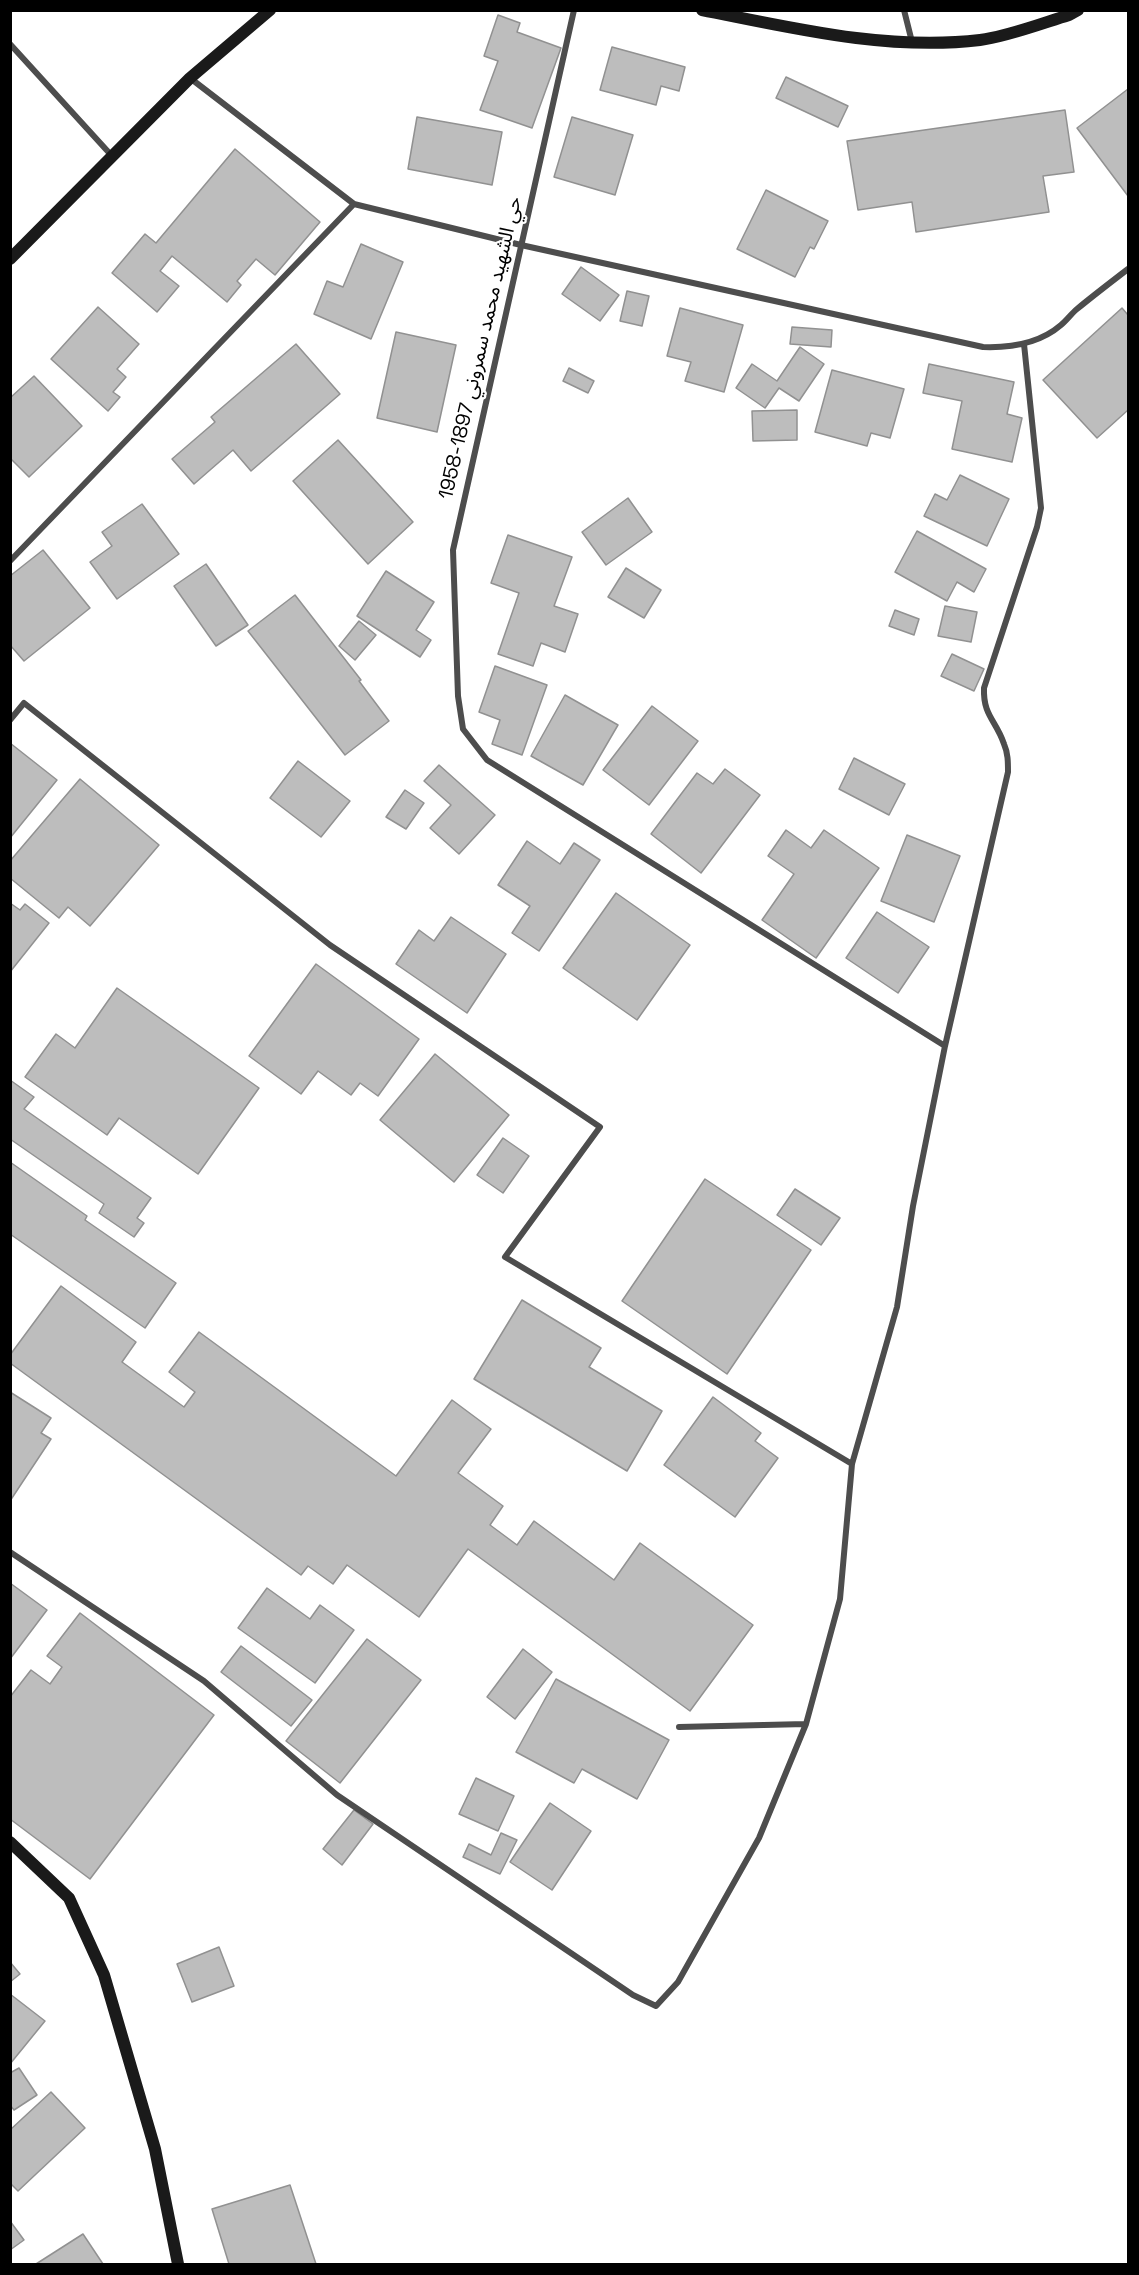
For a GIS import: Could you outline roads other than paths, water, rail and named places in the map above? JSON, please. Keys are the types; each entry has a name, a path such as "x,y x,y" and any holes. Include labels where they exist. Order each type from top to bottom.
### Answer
{"main road":[{"path":"10,259 190,78 270,10"},
{"path":"702,10 796,29 913,44 982,40 1069,15 1078,10"},
{"path":"10,1842 69,1898 104,1975 154,2149 178,2265"}],"street":[{"name":"حي الشهيد محمد سمروني 1897-1958","path":"574,10 453,550 458,696 463,729 487,760 945,1046"},
{"path":"904,10 913,44"},
{"path":"10,44 112,157"},
{"path":"190,78 354,204 521,245 983,347 1003,348 1024,345 1043,337 1060,326 1075,311 1128,269"},
{"path":"10,561 354,204"},
{"path":"10,1552 204,1681 337,1795 633,1995 656,2006 678,1982 759,1838 806,1724 840,1599 852,1464 897,1307 913,1206 945,1046 1008,772 1005,744 986,710 984,687 1037,527 1041,508 1024,345"},
{"path":"10,720 24,703 330,945 600,1127 505,1257 852,1464"},
{"path":"679,1727 806,1724"}]}
